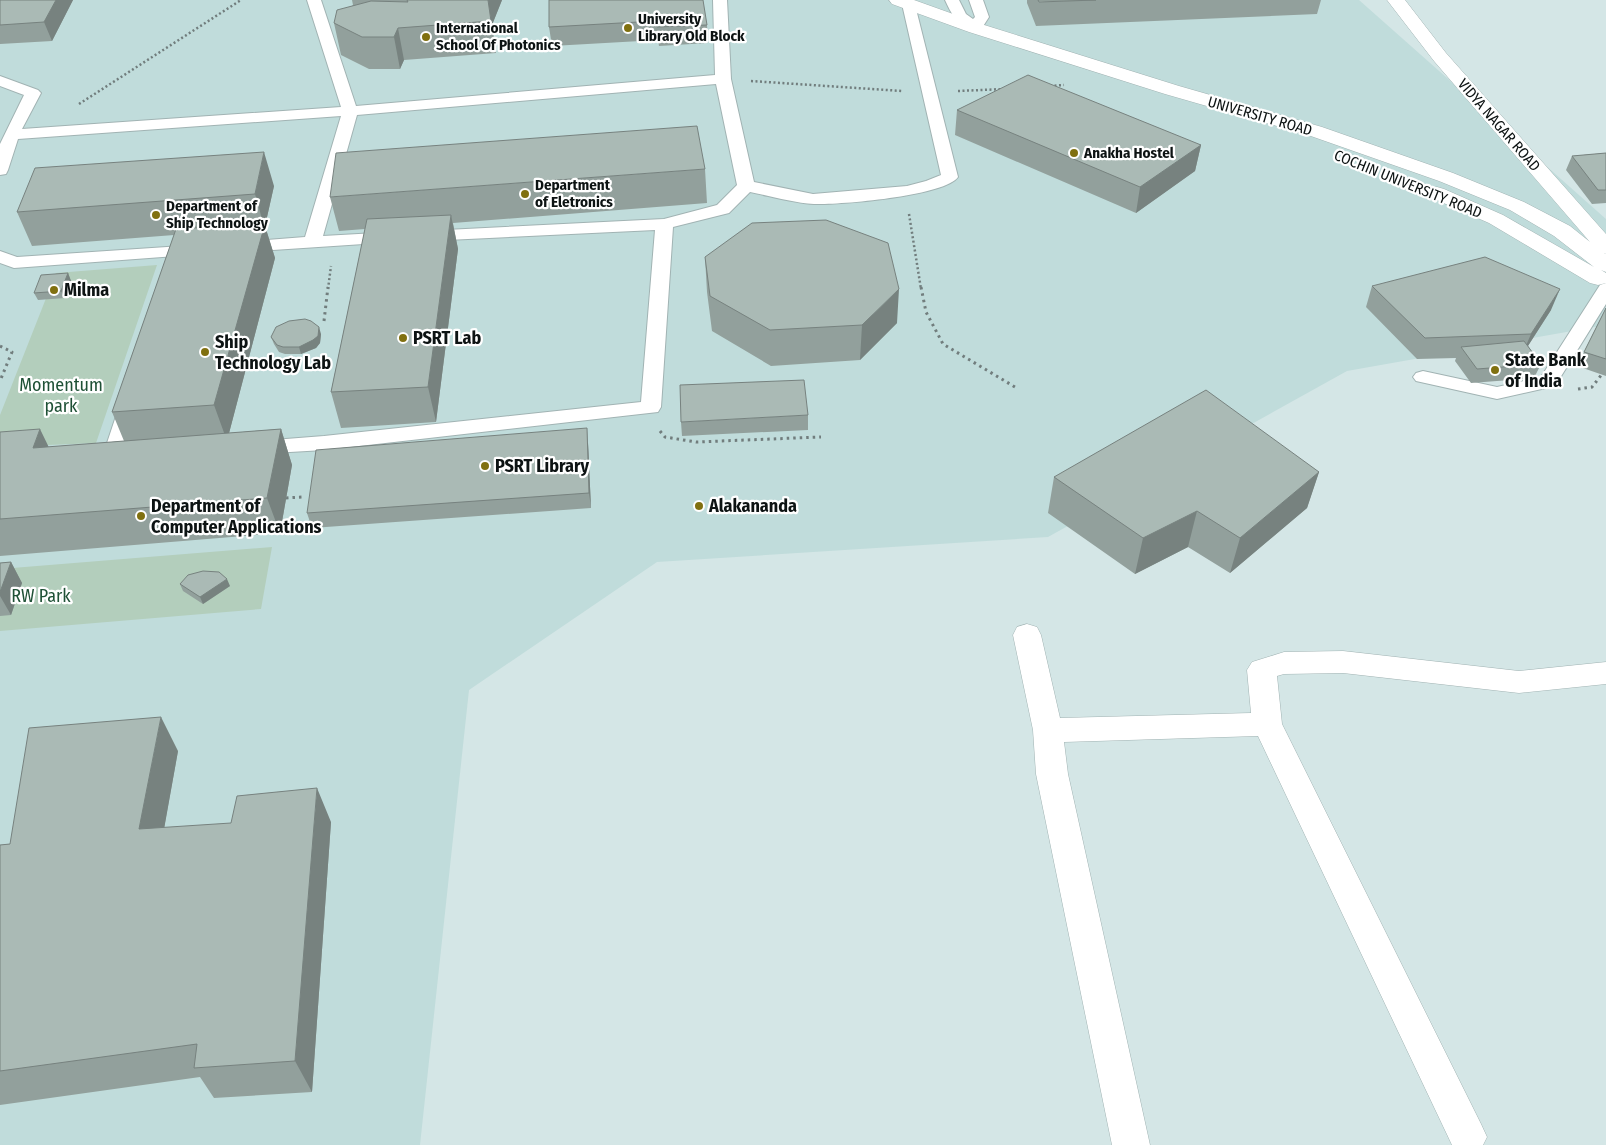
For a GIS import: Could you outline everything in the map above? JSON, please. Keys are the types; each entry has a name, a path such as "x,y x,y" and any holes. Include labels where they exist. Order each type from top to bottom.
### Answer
{"street":[{"name":"VIDYA NAGAR ROAD","path":"1396,0 1440,57 1606,247"},
{"name":"UNIVERSITY ROAD","path":"904,2 975,28 1172,90 1314,131 1446,177 1517,206 1547,222 1562,231 1606,265"},
{"name":"COCHIN UNIVERSITY ROAD","path":"975,28 1004,47 1027,58 1302,142 1425,187 1496,219 1606,283"},
{"path":"1027,635 1048,730 1052,774 1131,1145"},
{"path":"1468,1137 1267,724 1262,670 1284,663 1343,662 1519,682 1606,673"},
{"path":"1048,730 1267,724"}],"lane":[{"path":"312,242 350,112 314,0"},
{"path":"720,0 723,79 746,186"},
{"path":"952,0 960,16 975,28 982,17 976,0"},
{"path":"746,186 813,199 907,191 932,185 950,177 904,2"},
{"path":"10,135 350,112 723,79"},
{"path":"0,81 33,93 10,135 0,170"},
{"path":"0,256 14,263 334,240 664,224 723,209 746,186"},
{"path":"233,448 324,443 651,406 664,224"},
{"path":"172,270 178,252"},
{"path":"1423,377 1497,393 1548,382 1606,289"},
{"path":"114,455 134,391"}],"path":[{"path":"32,134 241,0"},
{"path":"907,191 913,246 926,312 943,344 1015,387"},
{"path":"324,321 334,240"},
{"path":"0,346 12,352 0,382"},
{"path":"651,406 652,422 665,437 696,442 821,437"},
{"path":"286,498 302,496"}],"shaded area":[{"path":"0,0 1359,0 1606,219 1606,325 1347,371 1048,537 657,562 469,690 420,1145 0,1145"}],"green space":[{"name":"Momentum park","path":"157,265 96,443 0,447 0,415 56,273"},
{"name":"RW Park","path":"272,547 261,609 0,631 0,569"}],"building":[{"path":"0,0 56,0 44,22 0,25"},
{"path":"407,0 488,0 491,21 398,28 394,37 362,37 334,23 337,10 371,1 408,2"},
{"path":"549,0 703,0 707,25 657,27 656,21 549,27"},
{"path":"1038,0 1096,0 1039,2"},
{"path":"1028,75 1201,145 1140,187 957,110"},
{"path":"697,126 705,169 330,197 336,153"},
{"path":"264,152 255,194 17,212 35,168"},
{"path":"1606,153 1606,190 1598,190 1572,156"},
{"name":"PSRT Lab","path":"451,215 428,387 331,392 367,219"},
{"path":"826,220 888,243 899,289 862,325 770,330 710,296 705,257 752,223"},
{"path":"265,224 214,405 112,412 176,229"},
{"path":"1485,257 1560,289 1531,334 1425,338 1372,286"},
{"path":"68,273 61,291 34,293 41,275"},
{"path":"1606,308 1606,359 1584,352"},
{"path":"305,319 319,327 318,336 313,340 299,347 283,347 277,345 271,337 276,327 289,321"},
{"path":"1524,341 1541,364 1477,369 1461,347"},
{"path":"804,380 808,415 681,422 680,385"},
{"path":"1206,390 1319,472 1240,538 1197,511 1143,538 1054,477"},
{"path":"587,428 589,493 307,513 316,450"},
{"path":"40,429 33,448 281,429 267,498 0,519 0,432"},
{"path":"11,562 0,592 0,563"},
{"path":"203,571 219,572 227,579 200,597 180,584 188,575"},
{"path":"161,717 139,829 231,823 237,796 317,788 295,1061 194,1068 197,1044 0,1071 0,845 10,844 29,728"}],"place":[{"name":"University Library Old Block","path":"628,28"},
{"name":"International School Of Photonics","path":"426,37"},
{"name":"Anakha Hostel","path":"1074,153"},
{"name":"Department of Eletronics","path":"525,194"},
{"name":"Department of Ship Technology","path":"156,215"},
{"name":"Milma","path":"54,290"},
{"name":"PSRT Lab","path":"403,338"},
{"name":"Ship Technology Lab","path":"205,352"},
{"name":"State Bank of India","path":"1495,370"},
{"name":"PSRT Library","path":"485,466"},
{"name":"Alakananda","path":"699,506"},
{"name":"Department of Computer Applications","path":"141,516"}]}
